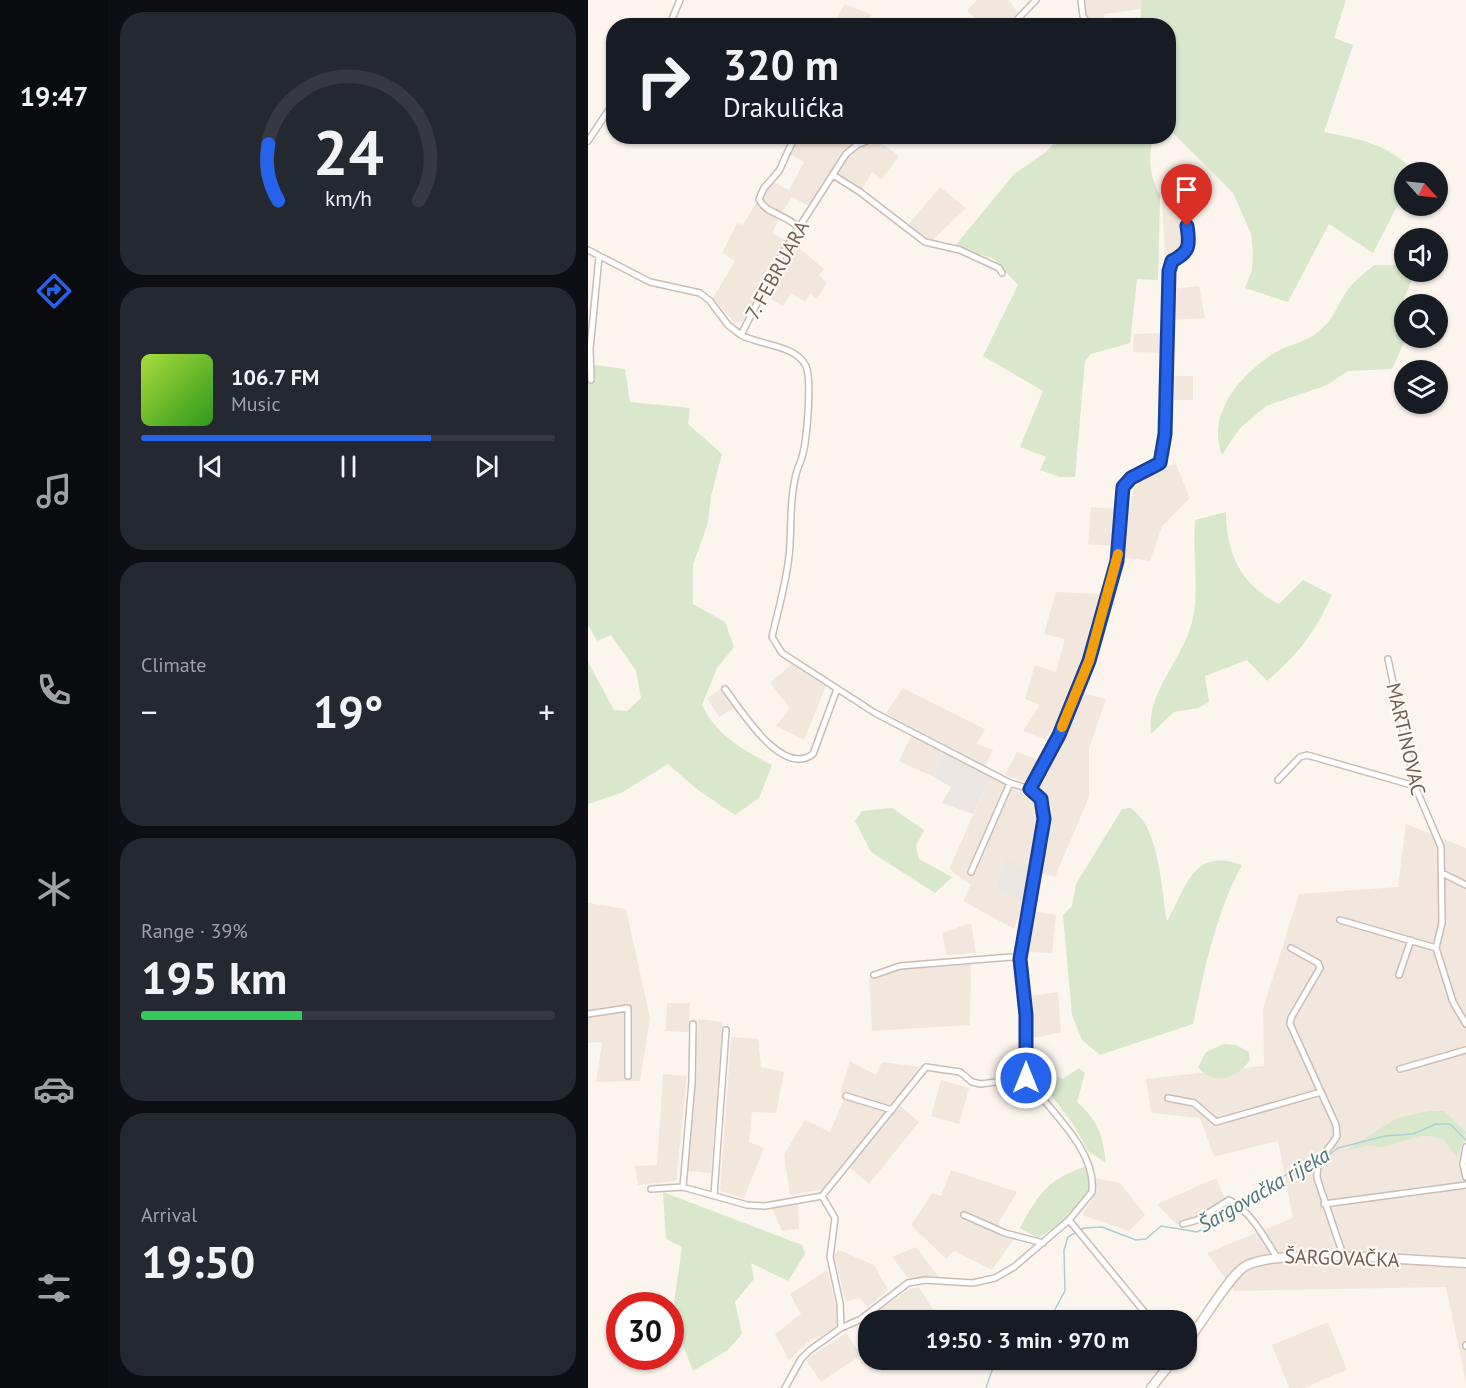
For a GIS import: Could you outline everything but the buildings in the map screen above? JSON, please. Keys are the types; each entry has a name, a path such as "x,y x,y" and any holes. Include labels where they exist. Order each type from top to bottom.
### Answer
{"street":[{"path":"672,18 680,0"},
{"path":"1019,18 1036,0"},
{"path":"1081,0 1084,18"},
{"path":"588,141 606,114"},
{"path":"791,144 779,171 764,188 759,199 762,206 793,222 798,228"},
{"name":"7. FEBRUARA","path":"588,250 650,282 700,293 710,301 728,325 741,335 762,289 798,228 852,149 862,144"},
{"path":"833,175 853,187 925,242 960,250 999,268 1002,273"},
{"path":"1030,789 1059,735 1089,661 1117,561 1123,487 1131,478 1160,463 1165,434 1169,271 1172,261 1186,253 1190,245 1187,226"},
{"path":"591,380 590,349 599,257"},
{"path":"741,335 752,341 786,351 805,365 808,380 803,455 795,477 785,583 772,637 782,653 875,713 1010,783 1030,789 1041,799 1044,819 1020,959 1026,1015 1026,1078 1055,1111 1090,1165 1092,1192 1069,1220 1014,1268 995,1278 973,1283 925,1280 908,1283 861,1319 841,1328 801,1359 785,1388"},
{"name":"MARTINOVAC","path":"1388,659 1415,786 1441,847 1442,923 1436,948 1453,1002 1466,1024"},
{"path":"725,690 769,746 794,759 806,759 813,754 837,689"},
{"path":"1278,780 1300,757 1307,755 1415,786"},
{"path":"971,872 1010,783"},
{"path":"1442,873 1466,885"},
{"path":"1340,921 1436,948"},
{"path":"1399,975 1411,940"},
{"path":"1291,948 1318,963 1320,968 1291,1018 1290,1024 1336,1125 1337,1136 1321,1156 1317,1166 1324,1204 1344,1258"},
{"path":"874,975 900,966 1011,957 1020,959"},
{"path":"588,1014 628,1008 628,1076"},
{"path":"683,1187 693,1082 693,1024"},
{"path":"714,1195 726,1030"},
{"path":"1400,1070 1466,1050"},
{"path":"651,1189 683,1187 747,1205 765,1206 822,1196 926,1067 960,1072 972,1082 981,1084 1026,1078"},
{"path":"1168,1098 1200,1106 1216,1122 1321,1092"},
{"path":"846,1096 892,1110"},
{"path":"1465,1149 1462,1164 1466,1177"},
{"path":"1324,1204 1466,1185"},
{"path":"822,1196 835,1218 830,1257 840,1303 841,1328"},
{"path":"1183,1224 1197,1220 1225,1201 1237,1205 1264,1236 1276,1256"},
{"path":"964,1215 1005,1233 1042,1243"},
{"path":"1069,1220 1143,1310"},
{"name":"ŠARGOVAČKA","path":"1197,1328 1233,1278 1257,1260 1276,1256 1466,1263"},
{"path":"1151,1388 1165,1370"}],"shaded area":[{"path":"977,0 1008,0 1018,12 1012,18 974,18 967,10"},
{"path":"1083,0 1142,0 1142,9 1104,14 1104,18 1087,17"},
{"path":"845,4 872,15 869,18 836,18"},
{"path":"795,144 854,144 836,164 809,206 792,197 781,214 764,205 761,196 773,182 789,190 804,162 790,154"},
{"path":"866,144 882,144 899,156 882,179 872,172 862,190 837,174 848,155"},
{"path":"940,187 966,208 933,240 926,240 908,225"},
{"path":"757,201 762,208 780,217 772,233 787,241 745,320 735,324 713,298 735,261 722,253 737,223 743,225"},
{"path":"1181,201 1184,254 1165,255 1162,202"},
{"path":"792,242 824,269 819,275 827,283 817,299 810,294 805,302 791,293 783,306 762,294"},
{"path":"1199,286 1205,318 1171,320 1171,289"},
{"path":"1165,333 1165,353 1133,352 1134,334"},
{"path":"1174,376 1193,376 1193,400 1174,400"},
{"path":"1176,464 1190,498 1162,526 1150,561 1121,557 1134,487 1160,469"},
{"path":"1091,507 1116,509 1113,546 1088,544"},
{"path":"1056,592 1100,594 1085,653 1058,720 1045,739 1023,731 1040,705 1025,699 1035,665 1056,672 1065,639 1044,634"},
{"path":"792,664 826,686 804,740 776,726 790,708 770,683"},
{"path":"722,688 734,708 719,717 707,698"},
{"path":"903,688 985,729 977,744 993,750 985,766 886,713"},
{"path":"1081,693 1106,699 1089,749 1089,797 1055,877 1041,873 1052,809 1047,796 1038,784 1063,738"},
{"path":"911,736 944,752 934,777 899,761"},
{"path":"944,752 990,777 973,814 942,803 951,787 934,777"},
{"path":"1017,752 1038,760 1027,783 1005,775"},
{"path":"990,777 1039,802 1033,864 1030,869 1006,860 995,889 1024,903 1014,929 963,901 971,885 949,869"},
{"path":"1406,824 1466,848 1466,1382 1446,1287 1234,1291 1207,1253 1293,1218 1278,1141 1214,1157 1200,1118 1151,1113 1146,1079 1264,1066 1263,1009 1299,894 1398,887"},
{"path":"1006,859 1030,869 1024,903 995,889"},
{"path":"588,903 626,909 650,1018 640,1081 596,1082 602,1042 588,1043"},
{"path":"1033,911 1056,915 1052,953 1026,952"},
{"path":"971,923 976,953 947,955 942,933"},
{"path":"971,962 970,1025 872,1031 869,978 899,968"},
{"path":"1058,992 1061,1032 1030,1039 1032,996"},
{"path":"667,1003 690,1003 689,1032 666,1031"},
{"path":"698,1019 723,1022 711,1173 688,1171"},
{"path":"731,1037 758,1039 761,1067 784,1072 776,1113 752,1112 749,1142 764,1148 744,1198 720,1191"},
{"path":"850,1061 876,1075 882,1062 920,1067 893,1107 840,1093"},
{"path":"663,1074 687,1076 676,1181 638,1185 635,1166 657,1165"},
{"path":"941,1080 969,1088 959,1124 931,1116"},
{"path":"844,1099 885,1112 825,1189 790,1195 784,1154 805,1120 830,1132"},
{"path":"899,1105 919,1122 869,1184 849,1167"},
{"path":"951,1170 1017,1192 998,1224 1013,1240 992,1270 954,1251 946,1259 911,1225 932,1193 941,1196"},
{"path":"1096,1178 1120,1183 1145,1215 1129,1231 1082,1215 1092,1199"},
{"path":"1216,1178 1227,1203 1177,1225 1157,1204"},
{"path":"798,1203 799,1229 782,1231 772,1209"},
{"path":"916,1247 938,1276 908,1278 892,1257"},
{"path":"839,1250 874,1265 888,1290 868,1307 859,1298 846,1302 834,1255"},
{"path":"827,1270 841,1326 807,1343 789,1360 775,1334 801,1314 790,1294"},
{"path":"919,1287 933,1310 879,1310 910,1289"},
{"path":"1328,1322 1347,1370 1303,1388 1289,1388 1272,1345"},
{"path":"846,1333 858,1351 858,1357 821,1382 806,1360"}],"green space":[{"path":"1142,0 1346,0 1334,38 1353,45 1324,132 1373,144 1404,162 1394,162 1394,212 1373,253 1329,224 1288,302 1245,288 1252,270 1251,233 1233,193 1176,136 1176,18 1141,18"},
{"path":"1053,144 1152,144 1151,167 1160,195 1158,280 1137,279 1130,343 1091,354 1085,361 1075,477 1059,477 1040,470 1046,457 1020,447 1043,391 983,356 1018,285 994,259 955,246 1014,174 1046,152"},
{"path":"1374,265 1394,265 1394,282 1411,282 1406,294 1394,294 1394,348 1401,348 1394,360 1392,369 1348,371 1327,385 1266,406 1239,429 1222,455 1218,439 1219,424 1230,395 1240,382 1265,359 1319,331 1330,320 1358,278"},
{"path":"588,364 625,369 630,402 690,408 688,424 722,454 711,496 708,523 693,565 693,604 725,622 734,647 717,668 702,705 715,725 731,741 772,765 759,798 735,815 698,790 668,764 621,793 588,804 588,662 614,710 627,711 641,698 636,671 611,635 597,641 588,625"},
{"path":"1226,512 1229,541 1238,566 1255,587 1266,596 1279,604 1303,580 1332,595 1305,642 1267,681 1247,660 1205,676 1209,702 1198,708 1174,712 1151,734 1151,718 1159,690 1181,650 1192,622 1196,584 1195,520"},
{"path":"892,808 924,830 916,846 919,859 952,877 935,893 871,852 855,821 862,811"},
{"path":"1130,808 1148,829 1153,843 1158,859 1167,921 1186,884 1202,866 1212,861 1242,865 1218,923 1193,1024 1100,1055 1082,1040 1072,1015 1063,915 1072,906 1076,884 1122,809"},
{"path":"1223,1044 1236,1045 1249,1052 1250,1060 1245,1067 1232,1076 1211,1077 1198,1067 1206,1052"},
{"path":"1079,1068 1085,1073 1077,1102 1095,1122 1103,1144 1106,1163 1088,1151 1073,1124 1039,1079 1040,1070 1063,1079"},
{"path":"1429,1111 1444,1111 1466,1132 1457,1158 1444,1140 1431,1136 1420,1136 1383,1147 1366,1146 1345,1151 1397,1118"},
{"path":"1090,1165 1091,1191 1074,1212 1038,1238 1020,1228 1040,1195 1047,1188 1065,1175"},
{"path":"663,1192 802,1245 805,1254 788,1281 751,1263 754,1279 735,1302 742,1334 728,1350 693,1371 684,1348 684,1292 676,1292 682,1247 666,1239"}],"waterway":[{"name":"Šargovačka rijeka","path":"1325,1158 1338,1148 1385,1136 1413,1134 1436,1124 1450,1124 1466,1140"},
{"name":"Šargovačka rijeka","path":"1243,1207 1287,1174 1317,1161"},
{"name":"Šargovačka rijeka","path":"1055,1310 1065,1291 1064,1250 1068,1237 1084,1228 1102,1227 1136,1240 1146,1239 1161,1226 1197,1232 1240,1210"},
{"name":"Šargovačka rijeka","path":"986,1388 992,1370"}],"slow traffic":[{"path":"1062,727 1089,661 1118,554"}],"route":[{"path":"1026,1078 1026,1015 1020,959 1039,860 1044,819 1041,799 1038,793 1030,789 1059,735 1089,661 1117,561 1123,487 1131,478 1160,463 1165,434 1169,271 1172,261 1186,253 1190,245 1187,226"}]}
